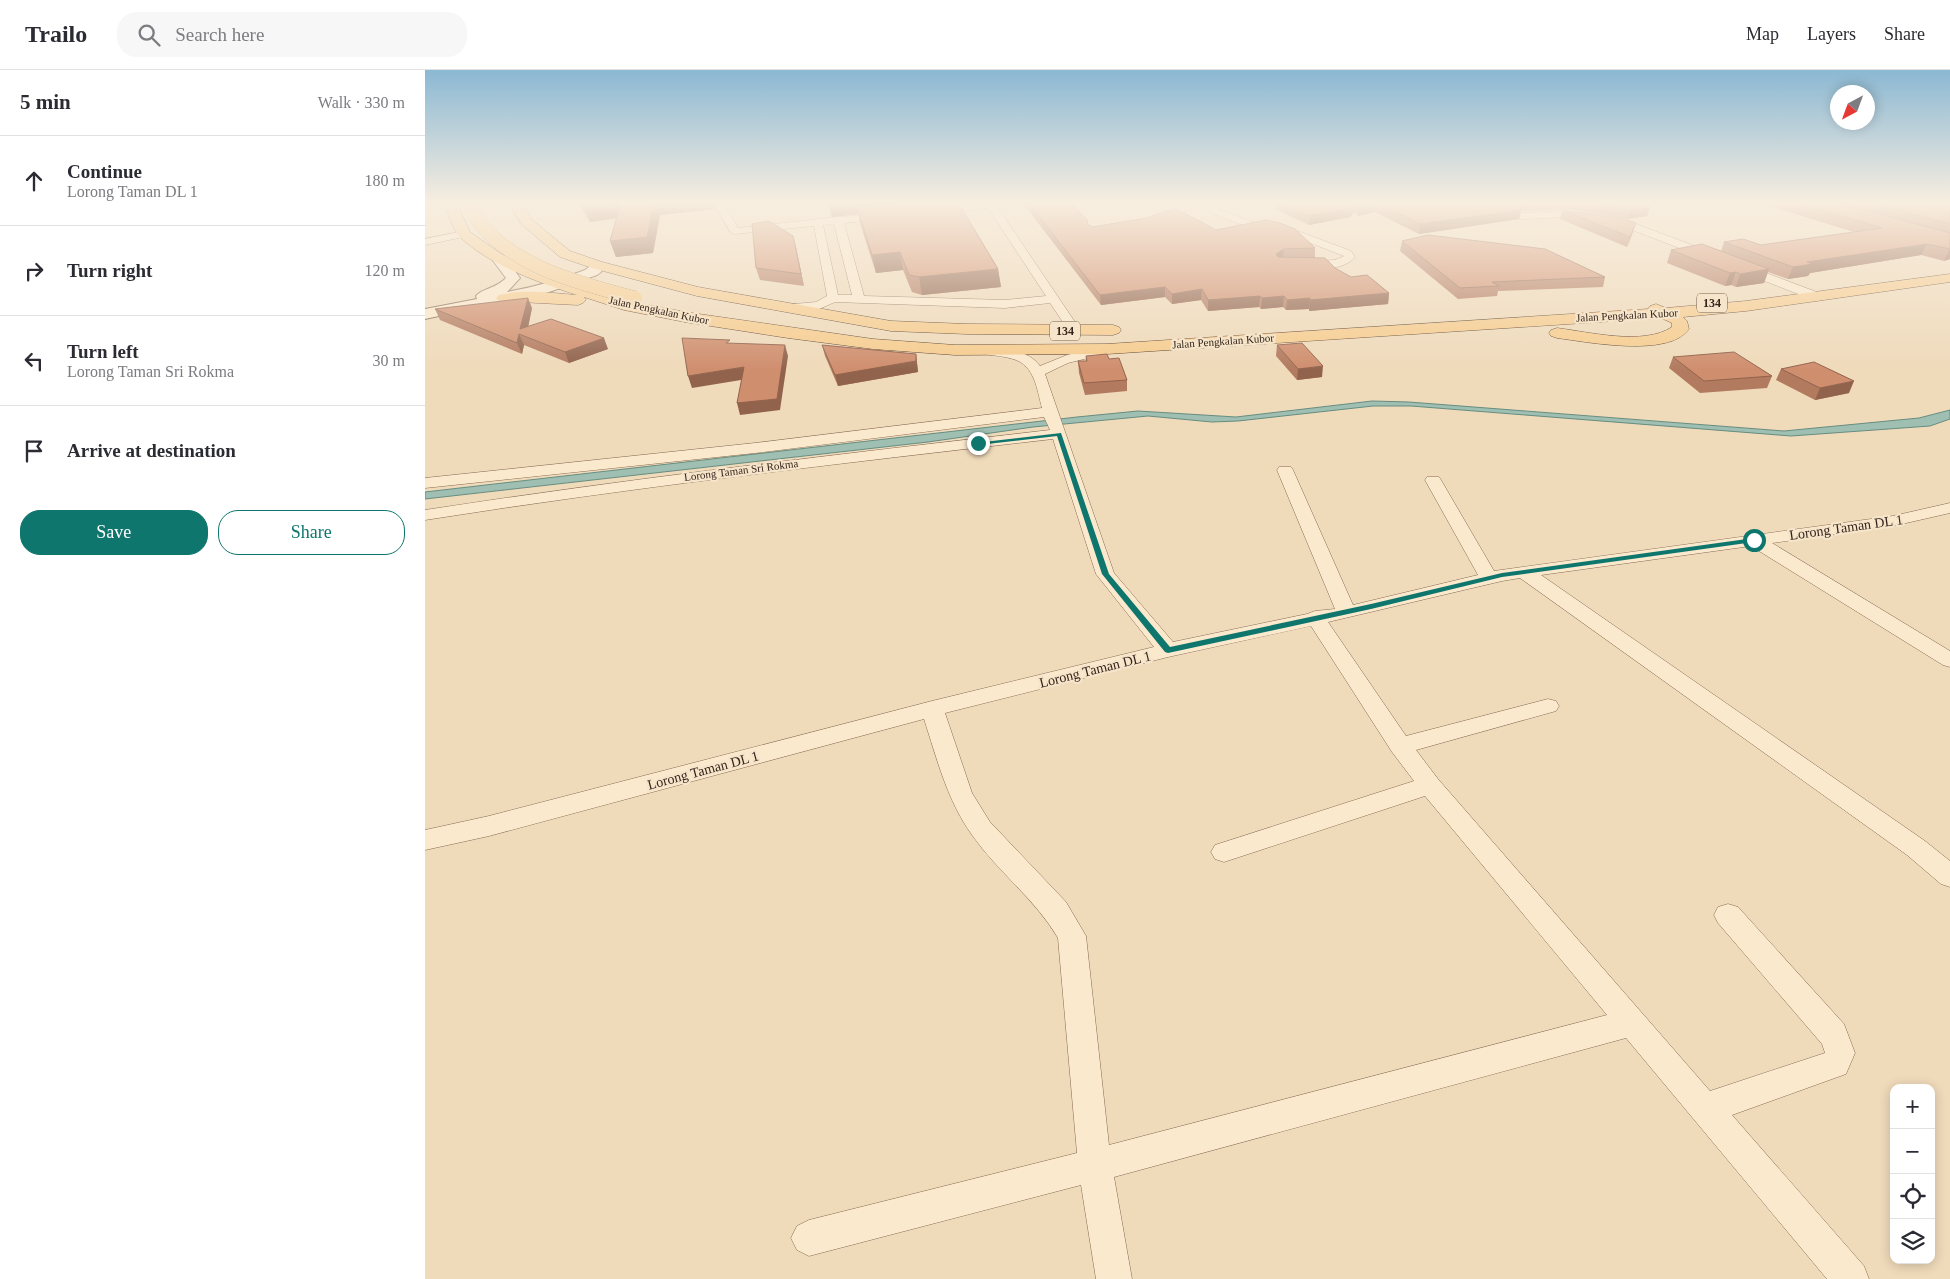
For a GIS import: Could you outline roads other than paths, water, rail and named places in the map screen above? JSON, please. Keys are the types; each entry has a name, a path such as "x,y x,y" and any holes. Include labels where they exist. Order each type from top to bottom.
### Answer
{"main road":[{"name":"Jalan Pengkalan Kubor","path":"500,258 560,285 630,301 873,344 990,351 1107,349 1666,313 1786,301"},
{"name":"Jalan Pengkalan Kubor","path":"527,258 580,282 630,301"},
{"name":"Jalan Pengkalan Kubor","path":"555,258 574,268 652,292 706,306 744,313 891,326 1075,331 1132,330"},
{"name":"Jalan Pengkalan Kubor","path":"578,258 697,291 891,326"},
{"path":"1786,301 1949,279"},
{"path":"504,298 630,301"},
{"name":"Jalan Pengkalan Kubor","path":"1161,330 1218,329 1637,306 1786,301"},
{"path":"1450,326 1536,330 1635,342 1657,341 1674,336 1681,329 1679,321 1666,313 1637,306"}],"street":[{"path":"425,314 503,289 513,278 499,258"},
{"path":"825,258 833,298"},
{"path":"848,258 859,298"},
{"path":"1027,258 1075,331"},
{"path":"1291,264 1340,263 1349,258"},
{"path":"1717,258 1818,297"},
{"path":"425,314 560,285 592,272 596,269 597,265"},
{"path":"788,308 819,305 833,298 1005,304 1054,299"},
{"path":"1039,372 1058,361 1107,349"},
{"path":"990,351 1027,359 1039,372 1105,574 1168,650"},
{"path":"425,484 765,447 1054,422"},
{"name":"Lorong Taman Sri Rokma","path":"425,515 579,491 749,469 1054,422"},
{"path":"1285,470 1346,612"},
{"path":"1433,480 1489,578"},
{"name":"Lorong Taman DL 1","path":"425,840 489,826 932,709 1168,650 1315,617 1346,612 1489,578 1893,521 1950,508"},
{"path":"1754,540 1950,660"},
{"path":"1524,572 1916,848 1950,876"},
{"path":"1315,617 1399,746 1430,785 1633,1022 1704,1110 1851,1279"},
{"path":"1399,746 1548,706"},
{"path":"932,709 960,795 981,829 1056,910 1072,936 1095,1165 1114,1279"},
{"path":"1224,852 1430,785"},
{"path":"1704,1110 1835,1064 1840,1057 1840,1048 1833,1034 1728,915"},
{"path":"809,1238 1095,1165 1633,1022"}]}
